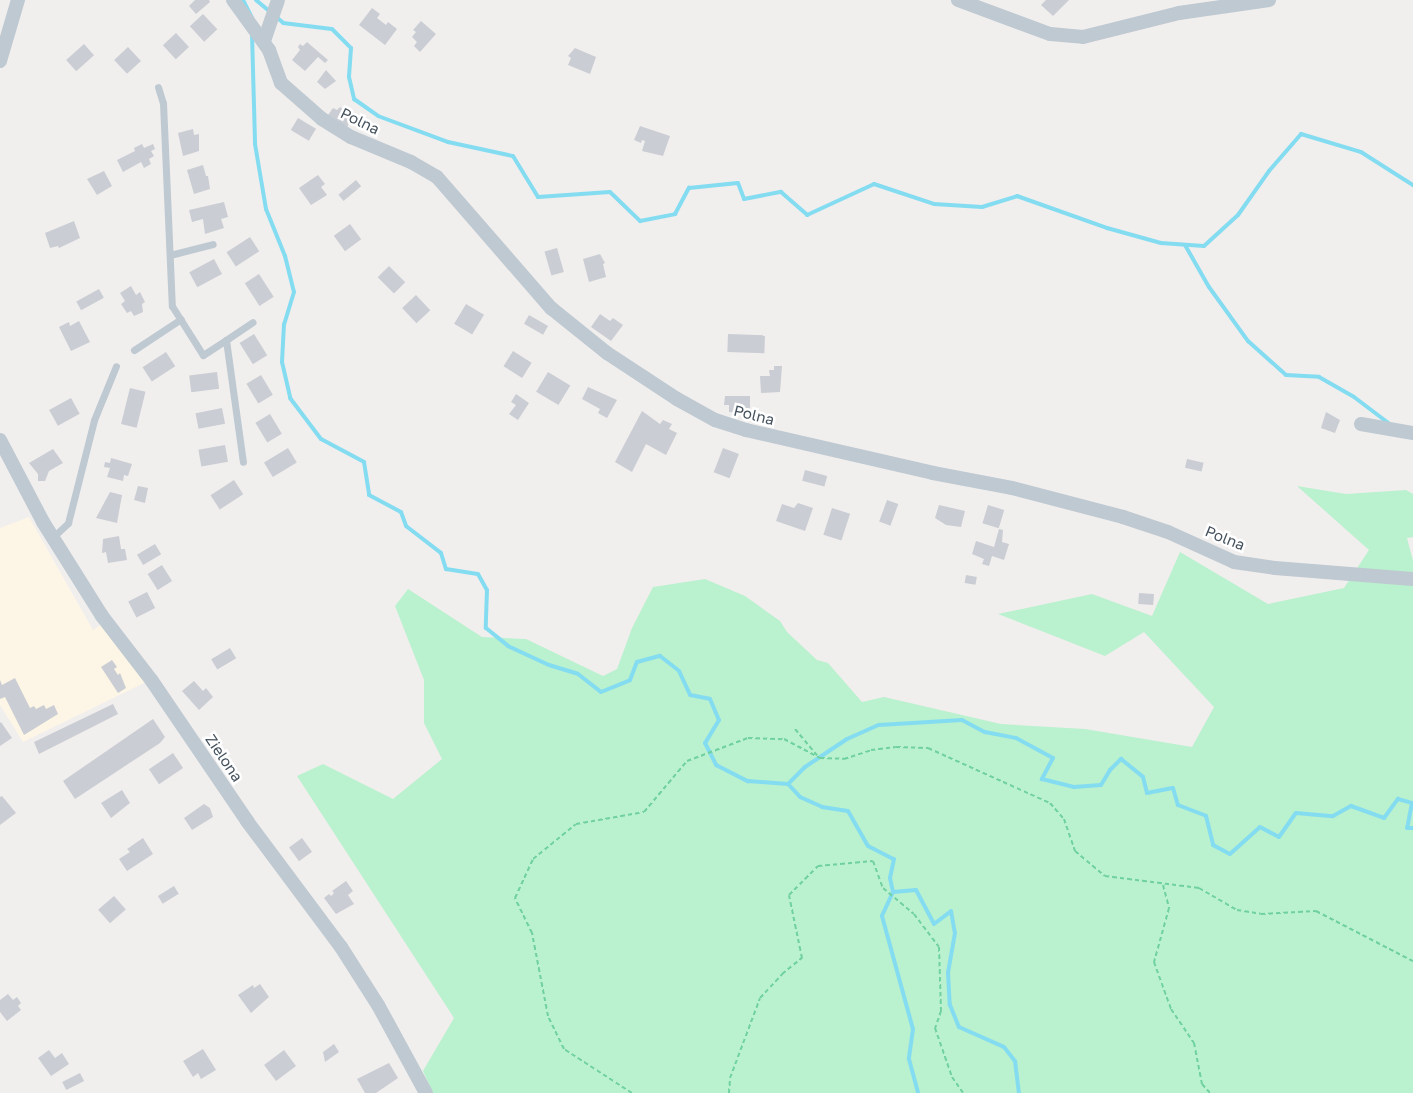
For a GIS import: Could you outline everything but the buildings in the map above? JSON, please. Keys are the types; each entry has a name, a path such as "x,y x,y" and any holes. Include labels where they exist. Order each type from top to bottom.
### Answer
{"street":[{"path":"0,61 18,0"},
{"name":"Polna","path":"233,0 255,32 281,83 322,118 351,137 411,162 437,177 551,308 607,353 682,403 715,420 753,432 933,473 1012,488 1123,517 1168,532 1234,562 1275,568 1413,579"},
{"path":"958,0 1050,34 1083,37 1179,13 1269,0"},
{"path":"255,32 271,22 277,3"},
{"path":"1361,424 1413,433"},
{"name":"Zielona","path":"0,440 52,538 102,616 152,681 247,821 341,947 378,1005 426,1093"}],"lane":[{"path":"158,87 163,103 172,306 203,354 253,322"},
{"path":"170,255 213,244"},
{"path":"134,350 180,319"},
{"path":"226,340 243,462"},
{"path":"52,538 68,523 94,420 116,366"}],"path":[{"path":"795,729 820,758"},
{"path":"632,1093 564,1049 548,1016 532,933 515,898 533,859 576,824 644,812 687,761 748,738 784,739 820,758 844,759 871,750 896,747 928,748 1050,803 1064,819 1075,851 1106,876 1199,888 1237,910 1261,914 1316,911 1413,961"},
{"path":"729,1093 730,1078 760,998 782,974 802,958 789,895 818,866 873,861 883,888 914,914 939,947 942,1011 935,1028 952,1077 963,1093"},
{"path":"1164,885 1169,908 1154,962 1171,1009 1194,1043 1202,1084 1210,1093"}],"shaded area":[{"path":"29,517 93,630 102,624 146,682 23,742 0,705 0,528"}],"green space":[{"path":"1297,486 1346,494 1406,490 1413,494 1413,537 1407,538 1413,561 1413,1093 433,1093 423,1071 454,1018 297,776 323,764 393,799 442,759 424,723 424,680 395,606 408,589 482,637 526,639 603,676 617,669 632,628 653,587 705,579 745,596 780,621 787,632 817,660 828,663 862,702 884,697 1001,724 1085,729 1192,747 1214,707 1144,632 1105,656 998,614 1092,594 1152,616 1180,552 1268,604 1344,588 1369,550"}],"waterway":[{"path":"243,0 252,18"},
{"path":"256,0 283,23 332,29 351,48 349,77 354,99 378,116 448,142 513,156 538,197 610,192 640,221 675,214 689,188 738,183 744,199 781,192 807,215 874,184 934,204 982,207 1017,196 1107,228 1161,243 1204,246 1238,215 1269,171 1301,134 1361,152 1413,185"},
{"path":"252,34 255,144 266,209 285,256 294,292 284,324 282,362 290,398 321,439 364,462 369,495 401,512 406,526 441,553 446,569 478,574 487,590 486,628 508,646 549,665 578,674 601,692 630,680 637,662 660,656 679,671 690,695 710,699 719,720 705,743 716,765 748,781 788,784 805,767 847,739 879,725 962,720 985,732 1016,738 1053,758 1042,779 1074,787 1101,785 1110,770 1121,759 1143,777 1147,793 1173,788 1178,805 1206,816 1213,845 1230,854 1260,827 1279,837 1296,813 1333,816 1351,806 1384,818 1398,799 1412,803 1407,828 1413,828"},
{"path":"1185,245 1209,287 1248,341 1286,375 1319,377 1354,397 1391,425"},
{"path":"788,784 800,797 822,807 848,811 868,846 894,859 890,878 893,892 916,890 934,924 951,911 955,933 948,972 950,1005 959,1027 1004,1047 1015,1061 1019,1093"},
{"path":"893,892 882,916 913,1029 909,1059 918,1093"}]}
